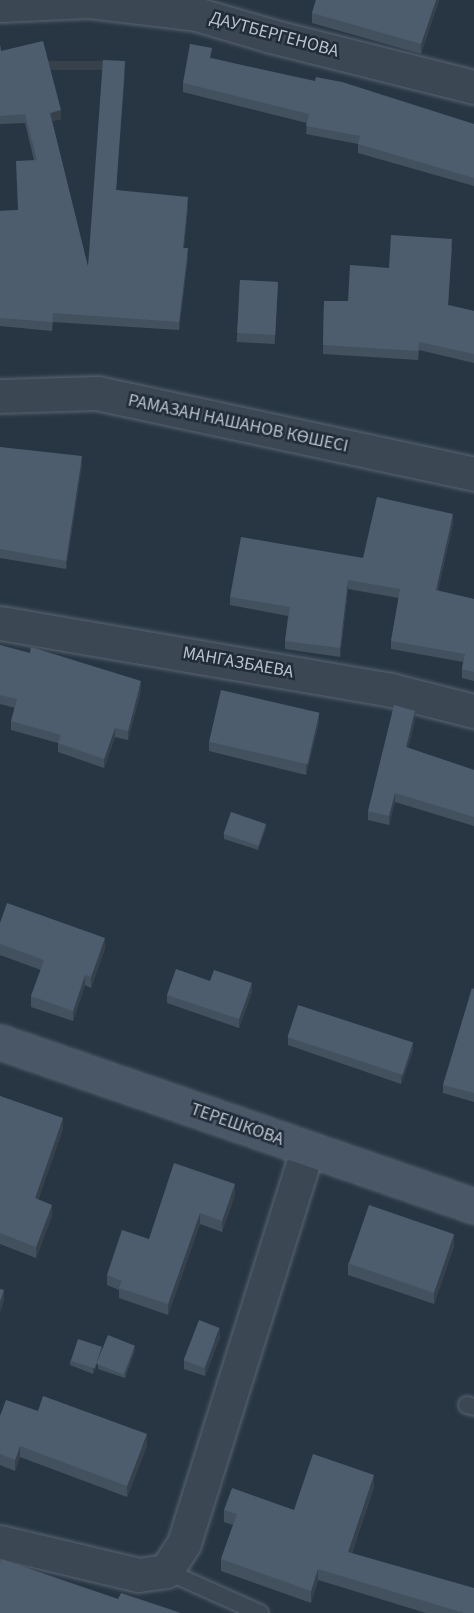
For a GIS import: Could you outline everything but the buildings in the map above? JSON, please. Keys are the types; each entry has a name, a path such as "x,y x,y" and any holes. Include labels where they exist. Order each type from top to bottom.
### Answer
{"street":[{"name":"ДАУТБЕРГЕНОВА","path":"0,5 88,1 196,14 270,36 474,87"},
{"name":"РАМАЗАН НАШАНОВ КӨШЕСІ","path":"0,396 97,393 474,474"},
{"name":"МАНГАЗБАЕВА","path":"0,623 391,690 474,711"},
{"name":"ТЕРЕШКОВА","path":"0,1042 474,1206"},
{"path":"0,1542 138,1575 166,1571 184,1543 307,1150"}],"lane":[{"path":"166,1571 260,1613"}]}
